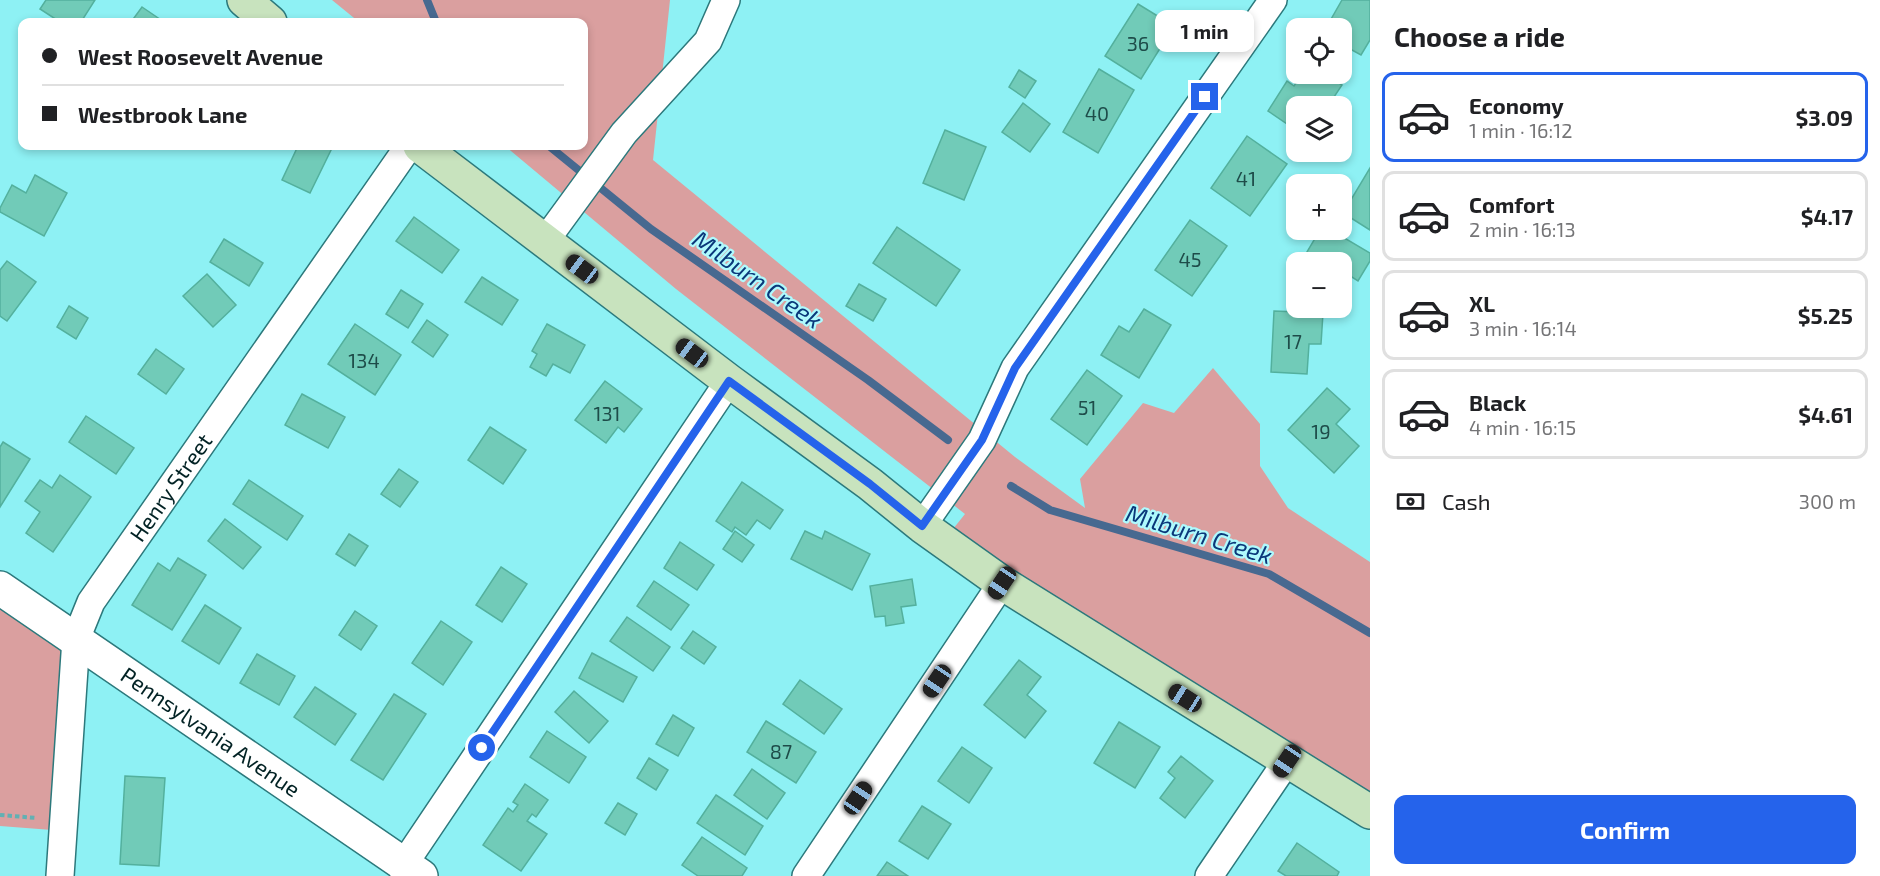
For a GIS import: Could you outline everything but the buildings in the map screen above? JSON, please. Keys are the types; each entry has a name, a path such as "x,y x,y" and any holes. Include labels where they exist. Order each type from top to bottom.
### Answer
{"main road":[{"path":"244,0 265,18"},
{"path":"425,150 729,381 870,484 922,526 1002,583 1370,812"}],"street":[{"path":"545,241 624,133 708,41 726,0"},
{"path":"922,526 982,440 1015,368 1273,0"},
{"name":"Henry Street","path":"60,876 76,639 91,602 406,150"},
{"path":"410,872 729,381"},
{"path":"806,876 1002,583"},
{"name":"Pennsylvania Avenue","path":"0,588 410,872"},
{"path":"1209,876 1287,761"}],"path":[{"path":"0,815 65,820"}],"shaded area":[{"path":"332,0 670,0 653,160 1015,457 1085,508 1080,479 1143,403 1174,413 1213,368 1260,424 1260,466 1288,508 1370,562 1370,803 949,534 965,514 676,289 510,150 588,150 588,18 354,18"},
{"path":"0,605 59,646 67,656 52,830 0,826"}],"waterway":[{"name":"Milburn Creek","path":"427,0 434,18"},
{"name":"Milburn Creek","path":"554,150 651,229 868,380 948,440"},
{"name":"Milburn Creek","path":"1011,486 1050,510 1269,574 1370,633"}],"route":[{"path":"482,748 729,381 870,484 922,526 982,440 1015,368 1205,97"}]}
